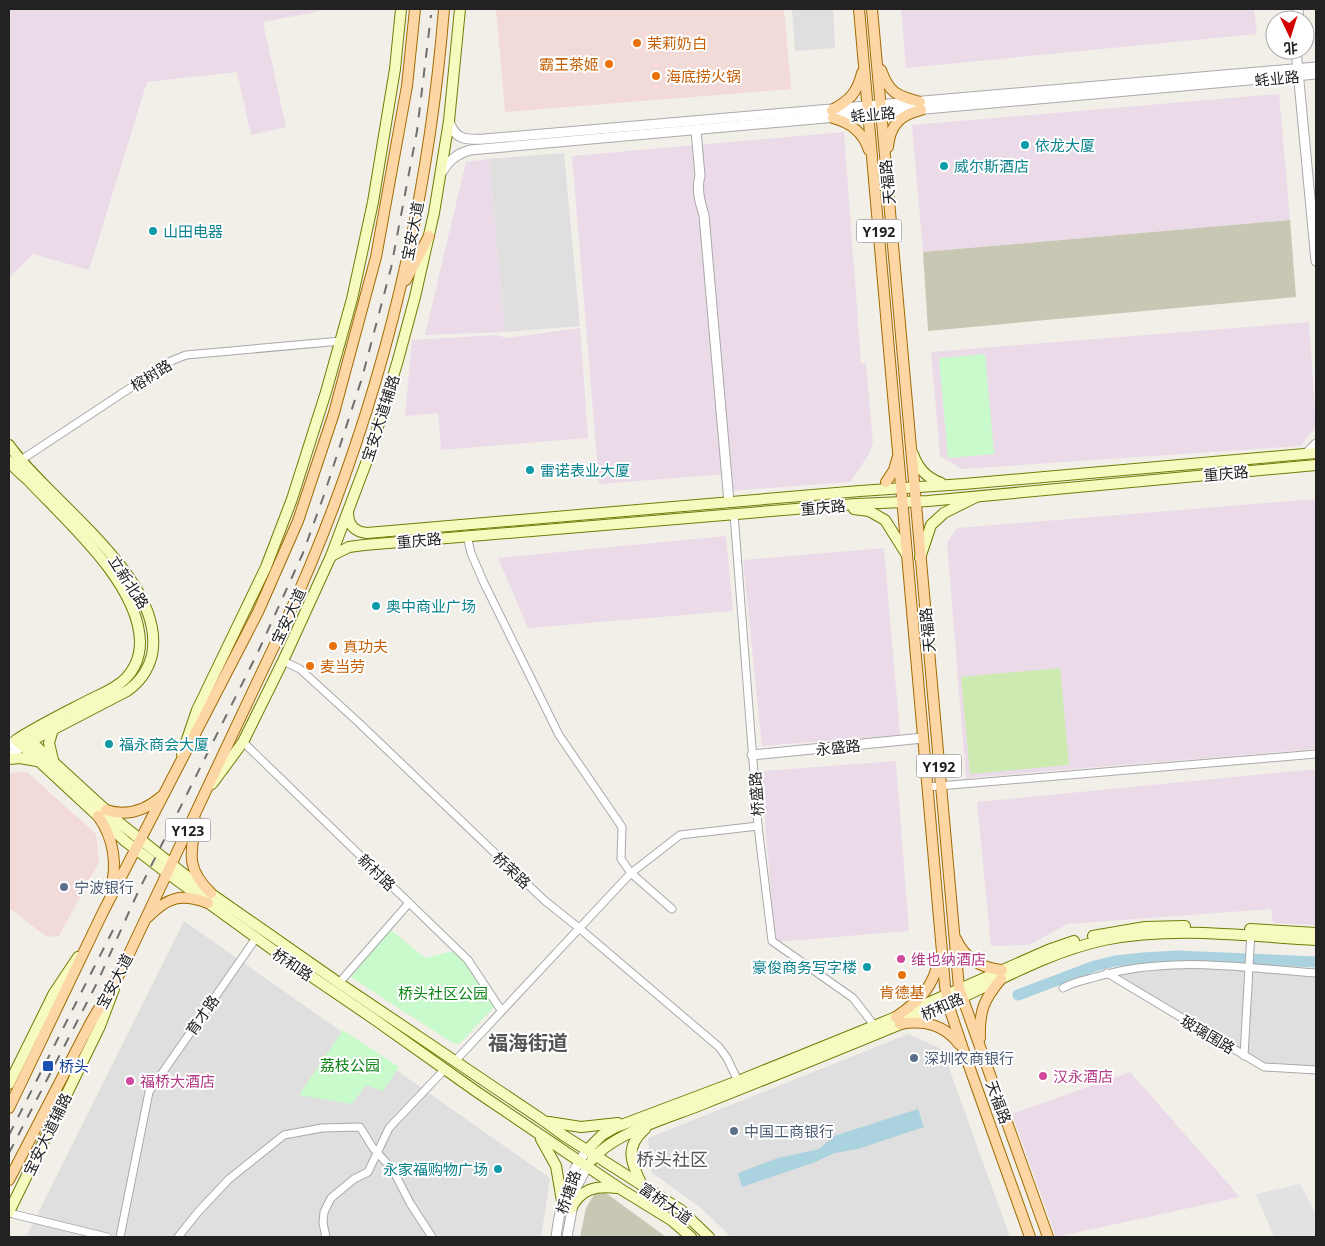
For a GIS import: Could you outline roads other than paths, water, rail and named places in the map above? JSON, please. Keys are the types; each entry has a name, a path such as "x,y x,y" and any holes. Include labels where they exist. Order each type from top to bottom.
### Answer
{"main road":[{"path":"174,777 197,710 266,567 289,508 341,341 373,202 395,69 401,9"},
{"name":"宝安大道","path":"9,1108 104,912 241,646 298,521 334,413 376,257 406,86 415,9"},
{"name":"宝安大道","path":"9,1180 92,1022 120,973 298,596 325,529 366,415 400,292 433,115 444,9"},
{"name":"宝安大道辅路","path":"204,796 243,742 283,661 331,556 370,450 398,360 415,297 428,236 449,121 460,9"},
{"name":"天福路","path":"859,9 947,999 962,1050 1030,1237"},
{"name":"天福路","path":"872,9 960,993 1048,1237"},
{"path":"864,54 859,85 851,97 833,114 860,133 868,148 874,170"},
{"path":"876,55 885,81 892,90 901,97 920,106"},
{"path":"886,168 889,141 898,120 920,106"},
{"path":"400,292 428,236"},
{"name":"立新北路","path":"9,445 14,463 90,545 111,571 134,611 140,642 135,666 122,682 20,741"},
{"name":"Y192","path":"911,451 917,465 930,479 948,485"},
{"name":"重庆路","path":"348,513 352,527 363,533 1311,453"},
{"path":"860,491 879,487 886,482 894,470 898,454"},
{"name":"立新北路","path":"14,463 100,541 120,564 141,597 150,617 153,644 147,670 139,682 127,691 53,729 20,741"},
{"name":"重庆路","path":"331,556 341,550 357,546 416,540 838,506 916,502 1316,465"},
{"path":"920,559 931,525 944,513 979,495"},
{"path":"838,506 869,511 885,520 908,555"},
{"path":"415,529 416,540"},
{"path":"53,729 50,734 49,743 53,761"},
{"name":"桥和路","path":"20,741 53,761 102,813"},
{"name":"桥和路","path":"20,741 41,763 139,845 209,898 456,1060 544,1120 563,1136 591,1153"},
{"path":"9,758 24,758 41,763"},
{"path":"104,912 113,884 114,862 110,838 102,813 123,814 138,811 166,792"},
{"path":"198,808 193,841 193,868 209,898"},
{"path":"144,921 160,906 174,898 209,898"},
{"name":"桥和路","path":"209,898 256,938 508,1114 583,1164"},
{"name":"桥和路","path":"591,1153 649,1125 947,999 1065,944 1082,938 1122,930 1172,926 1316,940"},
{"name":"桥和路","path":"1251,933 1316,933"},
{"path":"954,934 960,947 975,962 1002,975 982,1007 979,1022 980,1046"},
{"path":"9,1084 54,993 90,940"},
{"path":"898,1020 929,986 936,972 941,948"},
{"name":"宝安大道辅路","path":"9,1212 100,1026 120,973"},
{"path":"898,1020 935,1025 950,1033 962,1050"},
{"name":"桥和路","path":"591,1153 602,1135 632,1120 738,1081 874,1025 898,1020"},
{"path":"508,1114 517,1102"},
{"path":"544,1120 581,1127 608,1125 632,1120"},
{"path":"642,1186 632,1164 631,1152 636,1139 649,1125"},
{"path":"538,1134 556,1166 562,1201"},
{"name":"桥塘路","path":"583,1164 591,1153"},
{"name":"富桥大道","path":"591,1153 665,1200 694,1222 709,1237"},
{"name":"富桥大道","path":"583,1164 657,1211 691,1237"},
{"path":"571,1209 577,1198 588,1190 601,1186 619,1188"},
{"path":"657,1211 665,1200"}],"street":[{"path":"1298,60 1316,216"},
{"path":"1302,60 1316,261"},
{"name":"蚝业路","path":"1301,72 1316,67"},
{"name":"蚝业路","path":"440,174 448,161 470,150 696,130 868,110 1301,72 1316,74"},
{"name":"蚝业路","path":"449,121 454,132 459,137 473,140 833,114"},
{"path":"696,130 700,176 698,182 699,198 704,215 729,502"},
{"name":"榕树路","path":"14,463 171,361 186,355 341,341"},
{"path":"1311,453 1316,444"},
{"path":"1305,466 1316,471"},
{"name":"桥盛路","path":"734,514 758,826 772,941 853,998 874,1025"},
{"path":"467,536 471,553 484,583 559,735 622,827 621,859 630,873 672,909"},
{"name":"桥荣路","path":"283,661 300,669 307,675 544,900 580,928 719,1047 738,1081"},
{"name":"永盛路","path":"752,755 923,738"},
{"path":"9,758 20,741"},
{"name":"新村路","path":"243,742 468,960 500,1010"},
{"path":"927,787 1316,754"},
{"path":"456,1060 500,1010 580,928 630,873 680,835 758,826"},
{"path":"340,983 409,903"},
{"path":"1244,1056 1251,933"},
{"name":"育才路","path":"120,1237 149,1092 256,938"},
{"path":"1064,988 1070,984 1107,973 1157,965 1181,964 1249,967 1316,973"},
{"name":"玻璃围路","path":"1107,973 1264,1067 1316,1070"},
{"path":"326,1237 323,1223 324,1212 331,1198 354,1179 368,1172 389,1128 445,1069"},
{"path":"178,1237 229,1179 284,1135 322,1128 360,1127 373,1148 393,1170 410,1203 432,1237"},
{"name":"桥塘路","path":"556,1237 562,1201 571,1176 583,1164"},
{"name":"桥塘路","path":"567,1237 571,1209 583,1164"},
{"path":"9,1212 107,1237"}],"water":[{"path":"918,1109 924,1127 858,1149 835,1153 813,1163 742,1187 738,1173 778,1158 819,1149 834,1136"}],"waterway":[{"path":"1018,995 1095,966 1115,961 1177,956 1316,962"}],"railway":[{"path":"9,1153 97,983 138,892 258,652 303,553 362,378 391,268 417,131 431,15"},
{"path":"9,1135 113,930"}],"place":[{"name":"茉莉奶白","path":"637,43"},
{"name":"霸王茶姬","path":"609,64"},
{"name":"海底捞火锅","path":"656,76"},
{"name":"依龙大厦","path":"1025,145"},
{"name":"威尔斯酒店","path":"944,166"},
{"name":"山田电器","path":"153,231"},
{"name":"雷诺表业大厦","path":"530,470"},
{"name":"奥中商业广场","path":"376,606"},
{"name":"真功夫","path":"333,646"},
{"name":"麦当劳","path":"310,666"},
{"name":"福永商会大厦","path":"109,744"},
{"name":"宁波银行","path":"64,887"},
{"name":"维也纳酒店","path":"901,959"},
{"name":"豪俊商务写字楼","path":"867,967"},
{"name":"肯德基","path":"902,975"},
{"name":"深圳农商银行","path":"914,1058"},
{"name":"桥头","path":"48,1066"},
{"name":"汉永酒店","path":"1043,1076"},
{"name":"福桥大酒店","path":"130,1081"},
{"name":"中国工商银行","path":"734,1131"},
{"name":"永家福购物广场","path":"498,1169"}],"district":[{"name":"福海街道","path":"528,1042"},
{"name":"桥头社区","path":"672,1159"}],"park label":[{"name":"桥头社区公园","path":"443,993"},
{"name":"荔枝公园","path":"350,1065"}]}
